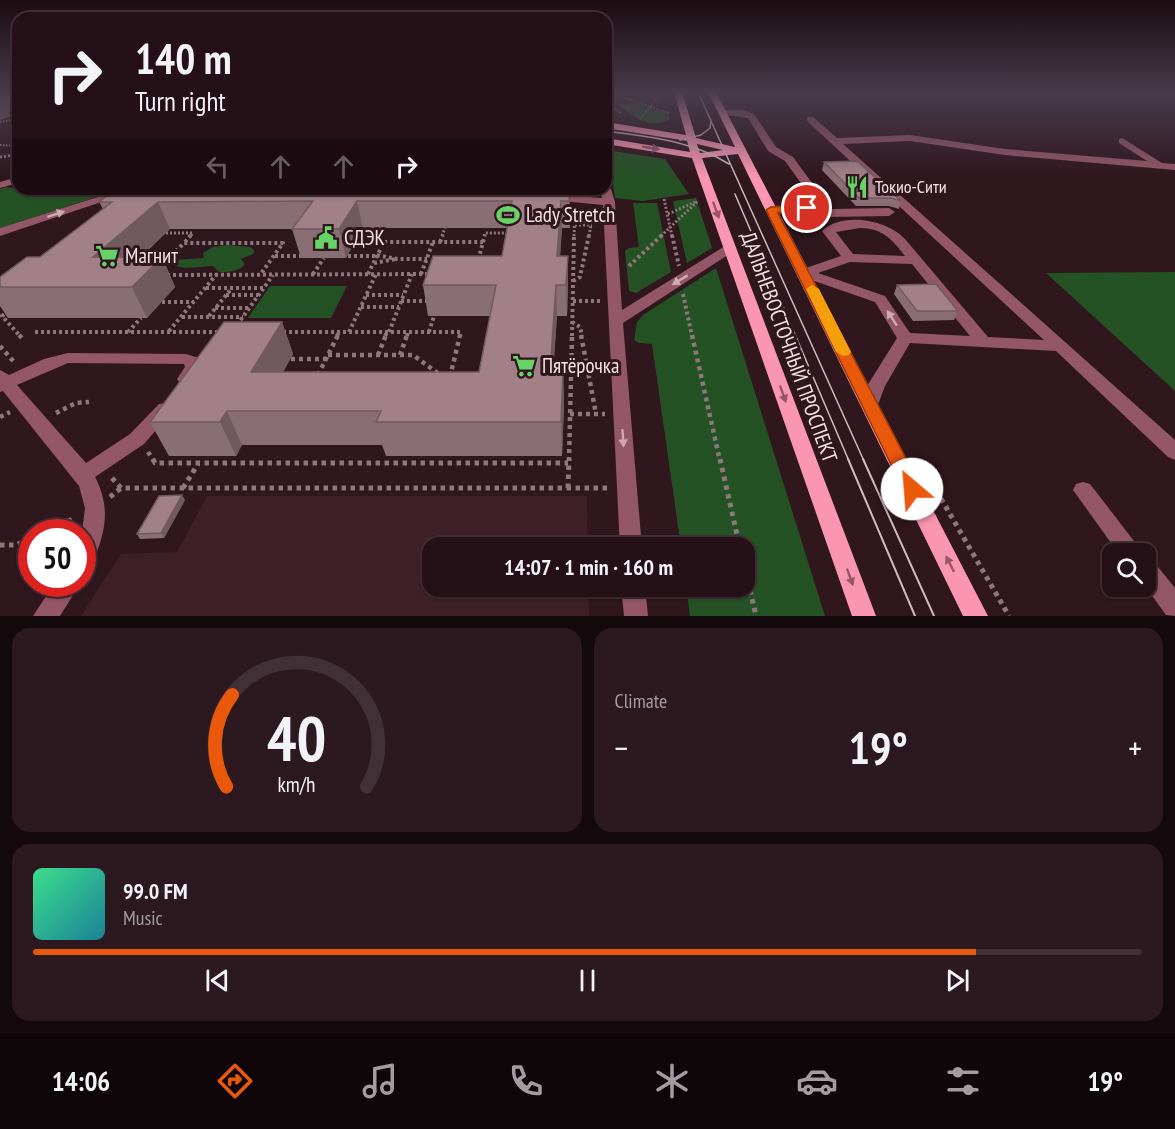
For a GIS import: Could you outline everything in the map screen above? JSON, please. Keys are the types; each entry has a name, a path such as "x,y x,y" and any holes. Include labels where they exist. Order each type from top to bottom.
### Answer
{"main road":[{"name":"ДАЛЬНЕВОСТОЧНЫЙ ПРОСПЕКТ","path":"689,121 693,147 864,616"},
{"name":"ДАЛЬНЕВОСТОЧНЫЙ ПРОСПЕКТ","path":"726,121 805,273 976,616"},
{"path":"612,127 693,147 741,152"},
{"path":"612,141 741,152"}],"street":[{"path":"754,121 772,149 789,159 838,226"},
{"path":"812,121 1175,452"},
{"path":"834,141 893,137 1005,152 1175,167"},
{"path":"923,140 939,153"},
{"path":"1122,141 1160,166"},
{"path":"0,232 115,195"},
{"path":"536,198 607,196 630,537"},
{"path":"771,210 889,212"},
{"path":"849,258 828,231 838,226 872,225 889,230 983,342"},
{"path":"615,321 730,249"},
{"path":"805,273 849,258 880,261 916,260"},
{"path":"805,273 880,299 905,338"},
{"path":"905,338 1060,346"},
{"path":"870,405 876,386 905,338"},
{"path":"82,474 126,450 151,427 194,368 192,362 186,359 68,358 2,382 82,474 91,488 97,509 96,531"},
{"path":"1083,490 1124,543"},
{"path":"1156,583 1175,607"},
{"path":"45,616 59,597"},
{"path":"634,597 636,616"}],"path":[{"path":"664,199 738,537"},
{"path":"612,282 698,201 668,214"},
{"path":"568,488 575,205"},
{"path":"573,281 580,277 589,225 575,225"},
{"path":"440,242 445,228"},
{"path":"477,264 485,232 514,232"},
{"path":"160,267 194,233 166,233"},
{"path":"368,274 384,242 483,242"},
{"path":"421,274 434,242"},
{"path":"184,243 284,243 260,274"},
{"path":"348,256 377,255 397,259"},
{"path":"274,256 303,256"},
{"path":"314,274 324,258"},
{"path":"373,263 397,259 428,259"},
{"path":"162,274 439,274"},
{"path":"176,281 181,274"},
{"path":"168,332 216,274"},
{"path":"249,308 273,274"},
{"path":"349,332 376,274"},
{"path":"378,355 412,274"},
{"path":"206,288 265,287"},
{"path":"209,317 232,288"},
{"path":"226,295 258,295"},
{"path":"366,295 403,296"},
{"path":"401,301 433,301"},
{"path":"573,301 601,301"},
{"path":"162,302 194,302"},
{"path":"361,307 399,307"},
{"path":"216,308 249,308"},
{"path":"225,317 232,308"},
{"path":"35,332 232,332 252,308 249,308"},
{"path":"11,309 2,316 22,338"},
{"path":"429,332 434,316"},
{"path":"181,317 244,317"},
{"path":"128,332 141,318"},
{"path":"572,322 580,327 596,414"},
{"path":"279,332 461,332 448,381 413,355 291,359"},
{"path":"326,381 314,381 339,332"},
{"path":"400,355 408,332"},
{"path":"0,346 24,375"},
{"path":"56,413 76,403 89,402"},
{"path":"49,405 64,421"},
{"path":"570,414 605,414"},
{"path":"147,451 155,463 568,463"},
{"path":"100,464 121,488 608,488 608,500"},
{"path":"183,488 198,464"},
{"path":"928,476 1009,616"},
{"path":"74,519 97,509"},
{"path":"0,545 18,544"},
{"path":"752,597 756,616"}],"shaded area":[{"path":"207,496 587,496 588,537 422,537 422,597 588,597 589,616 81,616 93,597 96,597 96,593 121,554 177,552"}],"green space":[{"path":"641,121 665,121 655,123"},
{"path":"612,151 665,159 689,194 643,201 615,198"},
{"path":"12,188 12,195 103,195 0,228 0,189"},
{"path":"696,198 712,248 687,263 673,201"},
{"path":"633,203 657,203 671,272 636,293 629,291 625,251 639,247"},
{"path":"227,245 250,247 254,250 253,254 241,259 245,264 243,267 230,272 219,272 213,266 186,268 170,265 173,260 204,258 203,253 213,247"},
{"path":"716,268 825,616 690,616 687,597 755,597 755,537 680,537 652,344 639,343 634,340 637,322 643,315"},
{"path":"1175,272 1175,391 1046,273"},
{"path":"270,286 347,286 331,318 248,318"}],"building":[{"path":"857,161 901,201 891,198 859,198 824,162"},
{"path":"108,195 570,195 569,201 561,201 557,256 568,256 566,285 556,285 550,372 563,372 561,422 376,422 381,411 227,411 220,422 150,422 224,322 282,322 251,372 479,372 496,285 423,285 433,256 502,256 512,201 357,201 339,229 292,229 313,201 158,202 93,257 162,257 132,287 0,287 0,277 27,257 40,257 112,202 99,202"},
{"path":"936,284 958,311 917,311 897,285"},
{"path":"182,495 161,533 137,534 159,496"}],"tram line":[{"path":"680,140 701,135 710,128 711,121"},
{"path":"711,121 864,461"},
{"path":"612,132 685,145 729,164"},
{"path":"735,194 849,461"},
{"path":"848,459 915,616"},
{"path":"863,459 934,616"}],"slow traffic":[{"path":"812,289 843,352"}],"place":[{"name":"Токио-Сити","path":"857,187"},
{"name":"Lady Stretch","path":"508,215"},
{"name":"СДЭК","path":"326,238"},
{"name":"Магнит","path":"107,256"},
{"name":"Пятёрочка","path":"524,366"}],"route":[{"path":"807,208 771,210 805,273 912,489"}]}
